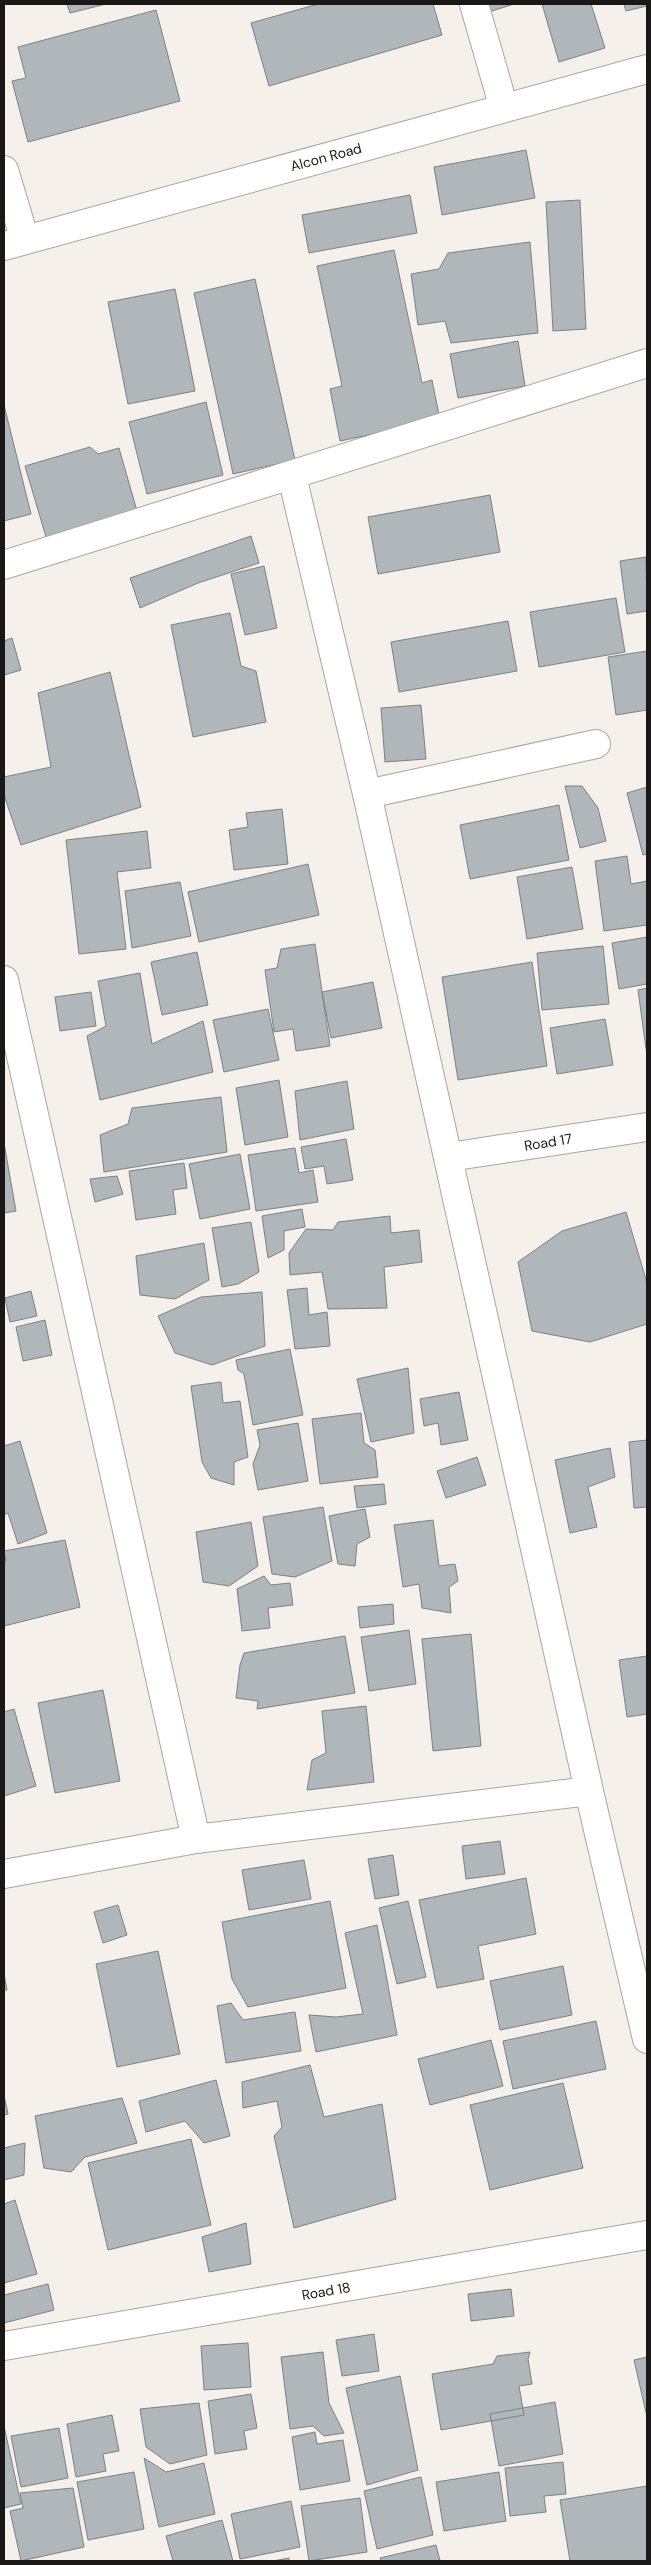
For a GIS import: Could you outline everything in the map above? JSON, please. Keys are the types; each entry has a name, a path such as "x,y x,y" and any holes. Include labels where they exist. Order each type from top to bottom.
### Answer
{"street":[{"path":"474,4 504,108"},
{"name":"Alcon Road","path":"14,243 647,69"},
{"path":"4,170 14,243"},
{"path":"4,565 647,363"},
{"path":"292,476 450,1157 589,1791 647,2039"},
{"path":"367,794 596,744"},
{"path":"4,980 196,1838"},
{"name":"Road 17","path":"450,1157 647,1127"},
{"path":"4,1874 196,1838 589,1791"},
{"name":"Road 18","path":"4,2346 647,2236"}],"building":[{"path":"67,4 106,4 70,13"},
{"path":"318,4 433,4 442,35 269,86 251,23"},
{"path":"486,4 514,4 489,12"},
{"path":"542,4 591,4 605,48 559,62"},
{"path":"624,4 647,4 647,6 626,11"},
{"path":"156,10 180,101 28,142 12,81 26,78 18,47"},
{"path":"526,150 535,198 442,215 434,167"},
{"path":"410,195 417,233 309,253 302,215"},
{"path":"580,200 586,329 553,331 546,202"},
{"path":"530,242 538,333 451,343 445,321 418,325 411,274 439,269 448,253"},
{"path":"394,250 422,383 432,380 440,420 340,441 330,389 342,386 317,266"},
{"path":"255,279 295,460 233,474 194,293"},
{"path":"175,289 195,391 128,404 108,302"},
{"path":"518,341 525,386 458,398 450,354"},
{"path":"206,402 223,475 147,494 129,422"},
{"path":"4,405 31,514 4,521"},
{"path":"90,447 98,454 119,448 137,511 46,537 25,466"},
{"path":"490,495 500,552 378,574 368,517"},
{"path":"251,536 259,563 198,583 140,608 130,578"},
{"path":"646,557 647,611 627,614 620,561"},
{"path":"264,566 277,628 245,635 231,574"},
{"path":"616,598 625,652 539,667 530,612"},
{"path":"230,613 241,666 256,671 266,722 193,737 171,625"},
{"path":"508,621 517,671 399,692 391,642"},
{"path":"12,638 21,670 4,675 4,641"},
{"path":"647,651 647,710 616,715 608,657"},
{"path":"110,672 141,807 21,845 4,795 4,777 51,767 38,693"},
{"path":"421,705 426,759 385,762 381,708"},
{"path":"565,786 582,786 598,808 606,841 580,848"},
{"path":"647,787 647,854 643,855 627,793"},
{"path":"559,805 569,860 470,879 460,825"},
{"path":"282,809 288,864 234,870 229,830 248,827 246,813"},
{"path":"147,831 151,868 117,872 126,949 79,954 66,840"},
{"path":"627,856 631,884 647,881 647,925 604,931 595,861"},
{"path":"308,864 319,915 199,942 188,892"},
{"path":"572,867 583,929 527,939 517,877"},
{"path":"180,882 191,936 132,948 125,891"},
{"path":"647,937 647,984 619,989 612,943"},
{"path":"315,944 330,1046 296,1051 293,1029 274,1032 265,970 277,968 281,949"},
{"path":"603,946 609,1004 542,1010 537,953"},
{"path":"197,952 208,1005 162,1015 151,962"},
{"path":"532,962 547,1066 458,1080 442,977"},
{"path":"140,973 152,1044 203,1021 213,1072 100,1100 87,1036 106,1026 98,981"},
{"path":"373,982 382,1028 331,1038 322,992"},
{"path":"647,988 647,1049 646,1049 638,990"},
{"path":"91,992 96,1026 60,1031 55,997"},
{"path":"268,1009 279,1060 224,1072 213,1020"},
{"path":"605,1019 613,1065 557,1074 550,1028"},
{"path":"279,1080 288,1137 245,1145 236,1088"},
{"path":"347,1081 354,1129 300,1140 295,1091"},
{"path":"221,1097 227,1152 104,1172 100,1135 128,1124 132,1108"},
{"path":"346,1139 353,1180 327,1184 324,1166 305,1169 301,1147"},
{"path":"4,1143 16,1211 4,1213"},
{"path":"295,1148 299,1173 313,1170 318,1202 256,1211 248,1155"},
{"path":"240,1154 250,1209 200,1219 189,1164"},
{"path":"184,1163 187,1188 173,1190 176,1214 136,1220 129,1171"},
{"path":"117,1176 123,1194 95,1202 90,1179"},
{"path":"302,1209 305,1227 284,1231 284,1250 268,1258 262,1216"},
{"path":"626,1212 647,1283 647,1324 590,1342 532,1331 518,1262 562,1231"},
{"path":"390,1216 391,1233 419,1230 422,1262 384,1267 387,1308 328,1309 322,1272 290,1275 289,1253 306,1229 333,1230 338,1222"},
{"path":"251,1222 259,1272 238,1284 222,1287 212,1228"},
{"path":"204,1243 209,1280 175,1299 140,1295 136,1256"},
{"path":"307,1288 309,1315 327,1312 330,1346 295,1349 287,1290"},
{"path":"31,1291 37,1316 10,1322 5,1298"},
{"path":"262,1292 265,1346 212,1365 175,1353 158,1316 201,1297"},
{"path":"45,1320 52,1355 23,1361 16,1327"},
{"path":"290,1349 303,1415 253,1425 244,1374 238,1370 236,1360"},
{"path":"408,1368 414,1433 371,1442 357,1379"},
{"path":"221,1382 223,1403 240,1401 248,1457 234,1462 234,1485 211,1478 202,1462 191,1386"},
{"path":"459,1392 468,1440 441,1445 438,1423 424,1426 420,1399"},
{"path":"361,1413 364,1443 375,1450 378,1477 320,1484 312,1419"},
{"path":"298,1423 308,1481 258,1490 253,1464 260,1445 257,1430"},
{"path":"647,1440 647,1507 634,1508 629,1442"},
{"path":"20,1441 47,1533 18,1544 8,1513 4,1515 4,1446"},
{"path":"610,1448 615,1477 588,1487 597,1527 570,1533 555,1460"},
{"path":"477,1457 486,1485 446,1498 437,1471"},
{"path":"384,1484 386,1504 357,1508 354,1486"},
{"path":"323,1507 332,1561 295,1577 272,1574 263,1517"},
{"path":"365,1509 370,1537 357,1544 355,1566 338,1564 329,1516"},
{"path":"433,1520 439,1566 455,1564 458,1581 449,1587 451,1613 422,1608 419,1584 403,1587 394,1525"},
{"path":"251,1522 258,1566 229,1586 203,1582 196,1532"},
{"path":"65,1540 80,1607 4,1626 4,1562 6,1561 4,1551"},
{"path":"264,1576 271,1585 290,1583 293,1605 268,1608 270,1628 242,1631 237,1589"},
{"path":"393,1604 394,1624 360,1628 358,1607"},
{"path":"409,1630 416,1684 369,1691 361,1637"},
{"path":"471,1634 481,1746 433,1751 422,1639"},
{"path":"345,1636 355,1693 257,1709 258,1701 236,1698 240,1665 244,1653"},
{"path":"647,1656 647,1714 627,1717 619,1660"},
{"path":"103,1690 120,1781 55,1793 38,1703"},
{"path":"366,1706 374,1782 307,1790 312,1760 326,1753 322,1711"},
{"path":"14,1709 36,1786 4,1796 4,1712"},
{"path":"500,1841 505,1874 466,1879 462,1846"},
{"path":"393,1855 399,1895 375,1899 368,1859"},
{"path":"304,1860 311,1899 249,1910 242,1870"},
{"path":"526,1878 536,1934 478,1946 484,1979 437,1988 419,1900"},
{"path":"330,1901 346,1988 248,2007 232,1979 222,1922"},
{"path":"408,1901 426,1977 397,1984 379,1908"},
{"path":"118,1905 127,1935 103,1943 94,1912"},
{"path":"377,1925 397,2035 316,2052 309,2015 336,2017 363,2014 345,1933"},
{"path":"158,1951 180,2054 117,2067 96,1964"},
{"path":"563,1966 572,2015 500,2030 490,1981"},
{"path":"4,1974 7,1990 4,1990"},
{"path":"231,2003 243,2020 295,2012 301,2051 226,2063 217,2006"},
{"path":"596,2021 606,2069 513,2089 503,2041"},
{"path":"491,2040 503,2086 430,2105 418,2059"},
{"path":"310,2065 324,2117 382,2104 396,2199 294,2228 274,2136 282,2127 277,2101 243,2108 242,2082"},
{"path":"216,2080 230,2136 204,2143 185,2121 146,2132 139,2101"},
{"path":"563,2083 583,2168 490,2190 470,2105"},
{"path":"4,2095 8,2114 4,2115"},
{"path":"122,2098 137,2143 85,2157 71,2172 44,2168 35,2116"},
{"path":"191,2139 211,2225 108,2250 88,2163"},
{"path":"25,2143 24,2175 4,2180 4,2148"},
{"path":"15,2200 37,2274 4,2283 4,2204"},
{"path":"246,2223 251,2264 209,2272 202,2237"},
{"path":"48,2284 54,2310 4,2323 4,2295"},
{"path":"511,2289 514,2316 471,2321 468,2294"},
{"path":"374,2334 379,2371 342,2376 336,2340"},
{"path":"248,2343 251,2387 204,2390 201,2346"},
{"path":"323,2352 329,2403 344,2433 324,2436 313,2426 290,2429 281,2357"},
{"path":"530,2352 528,2359 532,2384 519,2386 524,2415 441,2430 432,2374 493,2364 497,2356"},
{"path":"647,2357 647,2417 634,2360"},
{"path":"400,2376 418,2470 367,2485 346,2388"},
{"path":"251,2394 257,2428 244,2431 247,2449 215,2454 208,2401"},
{"path":"555,2402 563,2454 499,2466 490,2414"},
{"path":"199,2403 207,2455 170,2464 146,2447 140,2409"},
{"path":"112,2415 119,2451 103,2454 106,2471 76,2477 67,2424"},
{"path":"4,2426 21,2504 4,2508"},
{"path":"59,2428 68,2478 21,2487 11,2436"},
{"path":"315,2432 317,2444 343,2440 350,2481 300,2490 292,2437"},
{"path":"144,2458 166,2472 204,2463 215,2514 159,2527"},
{"path":"563,2462 566,2494 544,2496 546,2512 510,2516 505,2468"},
{"path":"134,2472 144,2529 88,2540 77,2482"},
{"path":"499,2472 506,2521 444,2531 436,2482"},
{"path":"421,2477 433,2535 377,2549 364,2491"},
{"path":"647,2486 647,2561 570,2561 560,2500"},
{"path":"73,2488 84,2547 21,2561 10,2511 23,2508 20,2493"},
{"path":"360,2498 367,2552 309,2561 301,2506"},
{"path":"291,2501 300,2547 240,2559 231,2514"},
{"path":"222,2520 233,2561 173,2561 166,2536"},
{"path":"436,2545 440,2561 381,2561 380,2558"},
{"path":"289,2558 289,2561 273,2561"}]}
